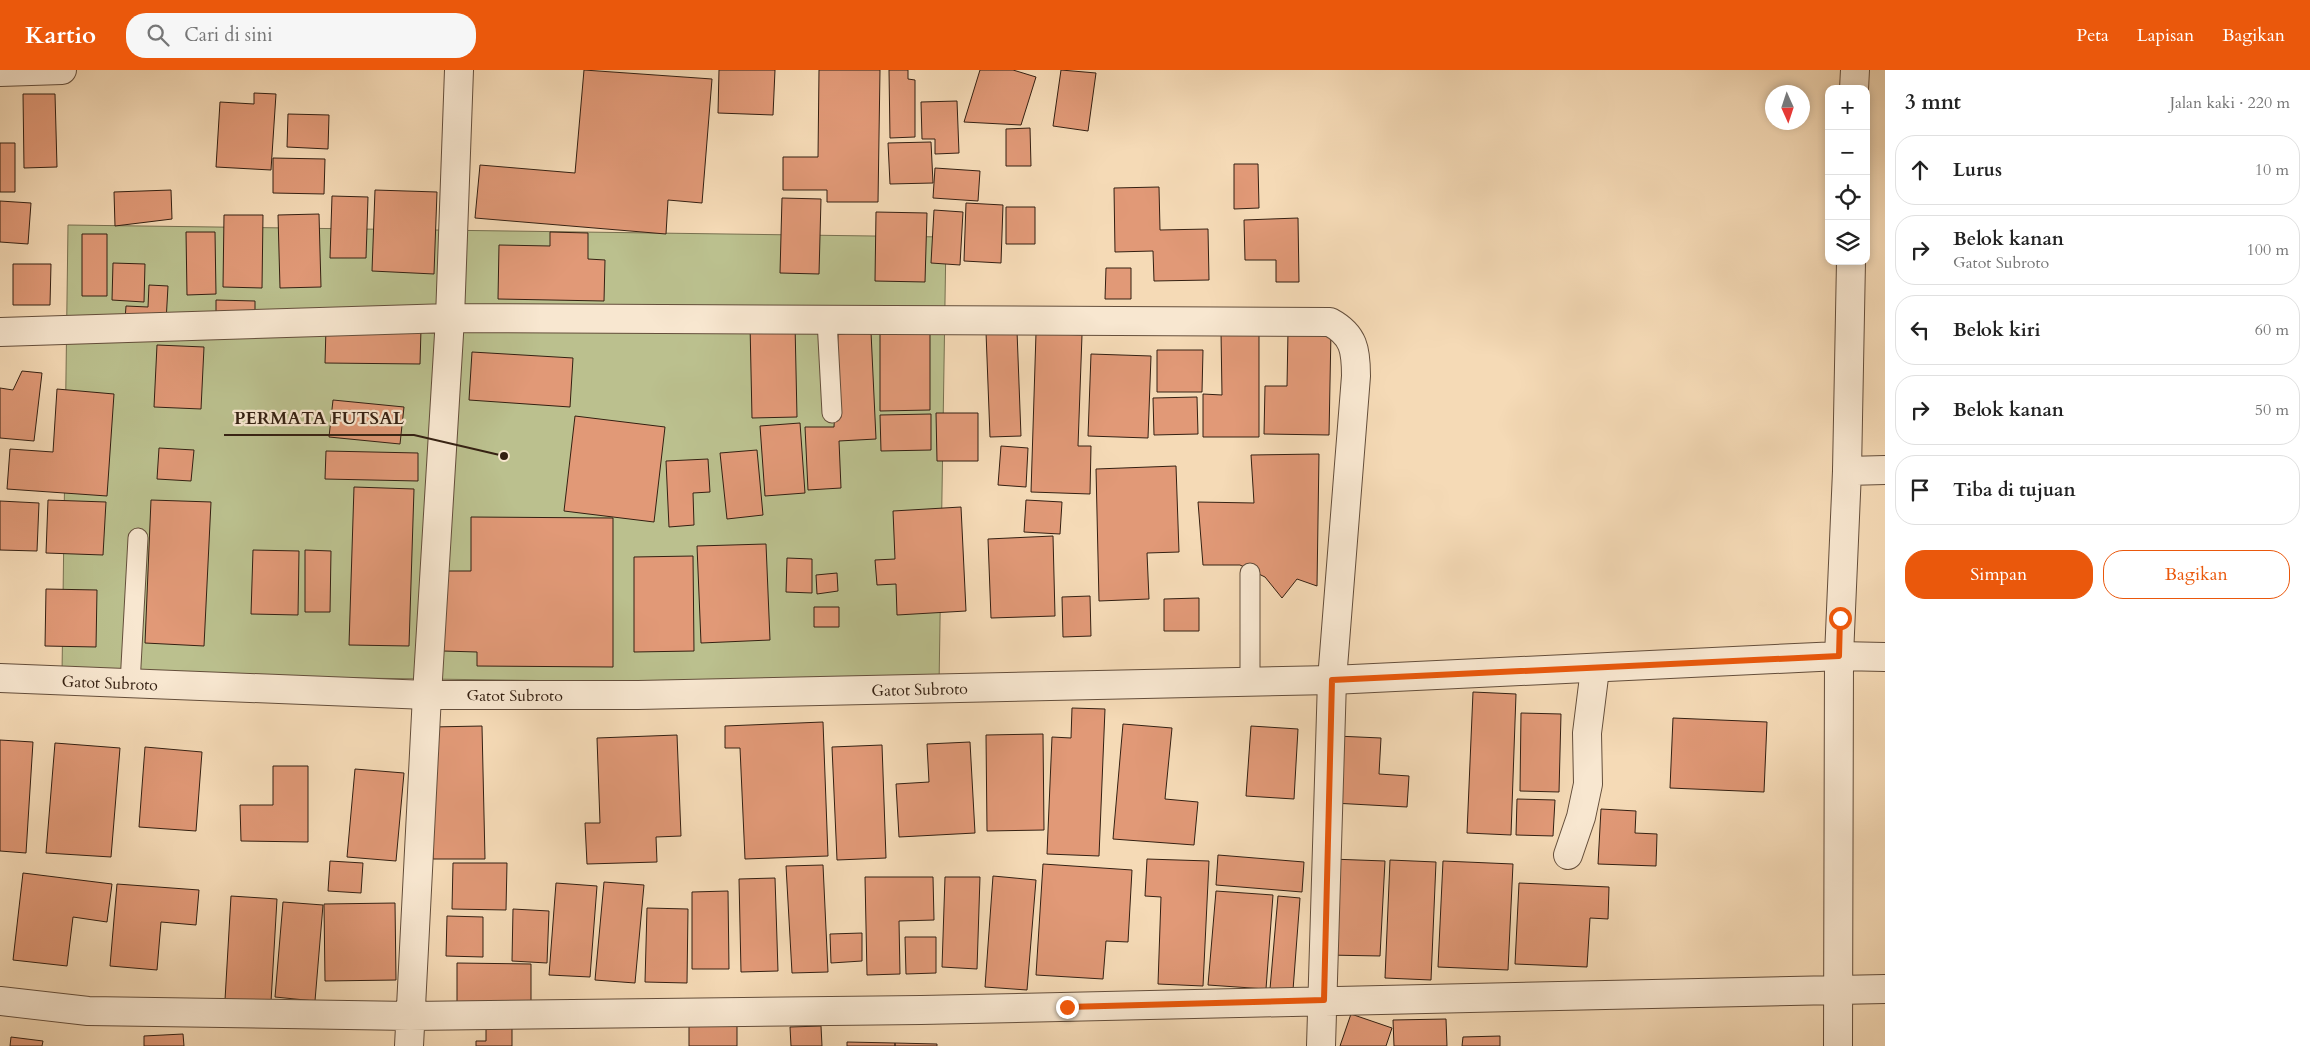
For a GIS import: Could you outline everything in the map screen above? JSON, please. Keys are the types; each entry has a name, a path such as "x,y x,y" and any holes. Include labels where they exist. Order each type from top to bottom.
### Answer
{"street":[{"path":"0,72 62,70"},
{"path":"409,1046 427,695 450,318 458,70"},
{"path":"1854,85 1855,70"},
{"path":"1838,1046 1839,656 1847,471 1851,265"},
{"path":"0,332 450,318 1330,322 1343,329 1351,340 1356,358 1356,376 1332,680 1324,1000 1321,1046"},
{"path":"1847,471 1885,470"},
{"name":"Gatot Subroto","path":"0,678 427,695 647,694 1332,680 1839,656 1885,657"},
{"path":"1568,855 1581,817 1588,784 1586,733 1595,669"},
{"path":"0,1002 88,1012 410,1016 921,1010 1885,989"}],"lane":[{"path":"827,320 832,413"},
{"path":"130,684 138,538"},
{"path":"1250,572 1250,682"}],"green space":[{"path":"68,225 946,237 939,686 62,674"}],"building":[{"path":"584,70 712,79 702,203 668,200 666,234 475,218 480,165 575,173"},
{"path":"719,70 775,70 773,115 718,113"},
{"path":"819,70 880,70 878,202 827,202 827,190 783,190 783,157 818,157"},
{"path":"889,70 908,70 908,79 915,80 915,137 890,138"},
{"path":"980,70 1013,70 1036,77 1021,125 964,122"},
{"path":"1061,70 1096,73 1088,131 1053,126"},
{"path":"254,93 276,94 271,170 216,167 220,102 254,104"},
{"path":"23,94 55,94 57,167 24,168"},
{"path":"957,101 959,153 935,154 935,139 922,139 921,102"},
{"path":"288,114 329,115 328,149 287,147"},
{"path":"1030,128 1031,166 1006,166 1006,129"},
{"path":"931,142 933,183 890,184 888,143"},
{"path":"0,143 15,143 15,192 0,192"},
{"path":"273,158 325,159 324,194 273,193"},
{"path":"1234,164 1258,164 1259,208 1234,209"},
{"path":"935,168 980,171 978,201 933,198"},
{"path":"1159,187 1160,230 1208,229 1209,280 1154,281 1153,251 1115,252 1114,188"},
{"path":"171,190 172,219 115,226 114,192"},
{"path":"375,190 437,192 434,274 372,271"},
{"path":"332,196 368,197 366,258 330,258"},
{"path":"782,198 821,199 819,274 780,273"},
{"path":"0,201 31,203 28,244 0,242"},
{"path":"966,203 1003,205 1001,263 964,261"},
{"path":"1006,207 1035,207 1035,244 1006,244"},
{"path":"934,210 963,212 960,265 931,263"},
{"path":"876,212 927,213 925,282 875,281"},
{"path":"319,214 321,287 280,288 278,215"},
{"path":"224,215 263,215 262,288 223,287"},
{"path":"1298,218 1299,282 1276,282 1276,260 1245,260 1244,220"},
{"path":"186,232 215,232 216,294 187,295"},
{"path":"550,232 588,233 588,259 605,260 604,301 498,299 499,245 550,246"},
{"path":"82,234 107,234 107,296 82,296"},
{"path":"113,263 145,264 144,302 112,300"},
{"path":"13,264 51,264 50,305 13,305"},
{"path":"1106,268 1131,268 1131,299 1105,299"},
{"path":"149,285 168,286 166,322 125,320 126,306 148,307"},
{"path":"216,300 255,301 255,318 216,318"},
{"path":"930,323 930,410 880,411 880,324"},
{"path":"750,324 795,324 797,417 752,418"},
{"path":"326,328 421,329 420,364 325,363"},
{"path":"1017,331 1021,436 990,437 986,332"},
{"path":"1259,331 1259,437 1203,437 1203,394 1222,395 1221,332"},
{"path":"1288,331 1331,331 1329,435 1264,434 1265,386 1287,386"},
{"path":"871,332 876,439 839,441 841,488 808,490 805,427 834,427 838,334"},
{"path":"1036,333 1082,335 1078,446 1091,446 1090,494 1031,492"},
{"path":"157,345 204,347 201,409 154,407"},
{"path":"1157,350 1203,350 1202,392 1157,392"},
{"path":"472,352 573,358 570,407 469,400"},
{"path":"1091,354 1151,356 1148,438 1088,436"},
{"path":"22,371 42,373 34,441 0,438 0,388 13,390"},
{"path":"57,389 114,394 107,496 7,489 10,449 53,452"},
{"path":"1197,397 1198,434 1154,435 1153,398"},
{"path":"333,400 404,407 400,444 329,437"},
{"path":"936,413 978,413 978,461 937,461"},
{"path":"931,414 931,450 881,451 880,415"},
{"path":"575,416 665,427 654,522 564,511"},
{"path":"800,423 805,493 765,496 760,426"},
{"path":"1001,446 1028,448 1026,487 998,485"},
{"path":"159,448 194,450 191,481 157,479"},
{"path":"757,450 763,515 727,519 720,453"},
{"path":"326,451 418,453 418,481 325,479"},
{"path":"1319,454 1317,586 1297,579 1282,598 1265,577 1240,565 1203,565 1198,502 1254,503 1251,455"},
{"path":"708,459 710,492 693,493 694,525 669,527 666,461"},
{"path":"1176,466 1179,552 1147,553 1149,599 1099,601 1096,469"},
{"path":"354,487 414,489 409,646 349,645"},
{"path":"48,500 106,502 103,555 46,553"},
{"path":"151,500 211,502 204,646 145,643"},
{"path":"1026,500 1062,502 1060,534 1024,532"},
{"path":"0,501 39,503 37,551 0,550"},
{"path":"961,507 966,611 897,615 896,584 877,585 875,560 895,559 893,511"},
{"path":"471,517 613,518 613,667 477,666 477,652 443,651 443,571 471,571"},
{"path":"1053,536 1055,616 991,618 988,539"},
{"path":"766,544 770,640 701,643 697,546"},
{"path":"253,550 299,551 298,615 251,614"},
{"path":"305,550 331,551 330,612 305,612"},
{"path":"693,556 694,651 634,652 634,557"},
{"path":"787,558 812,559 812,593 786,592"},
{"path":"837,573 838,591 817,594 816,575"},
{"path":"46,589 97,590 96,647 45,646"},
{"path":"1090,596 1091,636 1063,637 1062,597"},
{"path":"1199,598 1199,631 1164,631 1164,599"},
{"path":"814,607 839,607 839,627 814,627"},
{"path":"1473,692 1516,694 1511,835 1467,833"},
{"path":"1072,708 1105,709 1099,856 1047,854 1052,737 1071,738"},
{"path":"1521,713 1561,714 1559,792 1520,791"},
{"path":"1673,718 1767,722 1764,792 1670,788"},
{"path":"823,722 828,856 745,859 740,748 725,748 725,726"},
{"path":"1123,724 1172,728 1165,799 1198,802 1194,845 1113,839"},
{"path":"482,726 485,859 433,859 431,727"},
{"path":"1251,726 1298,729 1294,799 1246,796"},
{"path":"1043,734 1044,830 987,831 986,735"},
{"path":"677,735 681,836 656,837 657,862 587,864 585,823 600,823 597,738"},
{"path":"1336,736 1381,738 1379,774 1409,776 1407,807 1333,803"},
{"path":"0,740 33,742 26,853 0,851"},
{"path":"970,742 975,833 899,837 896,784 929,782 927,744"},
{"path":"55,743 120,748 111,857 46,853"},
{"path":"882,745 886,858 837,860 832,747"},
{"path":"145,747 202,752 196,831 139,827"},
{"path":"273,766 308,766 308,842 241,841 240,805 273,805"},
{"path":"355,769 404,773 396,861 347,857"},
{"path":"1517,799 1555,800 1553,836 1516,835"},
{"path":"1601,809 1636,811 1635,833 1657,834 1656,866 1598,864"},
{"path":"1218,855 1304,862 1302,892 1216,885"},
{"path":"1147,859 1209,861 1203,986 1158,984 1161,897 1145,896"},
{"path":"1331,859 1385,861 1380,956 1327,955"},
{"path":"1390,860 1436,862 1431,980 1385,978"},
{"path":"330,861 363,863 361,893 328,891"},
{"path":"1443,861 1513,864 1508,970 1438,967"},
{"path":"453,863 507,863 506,910 452,909"},
{"path":"1043,864 1132,870 1128,942 1106,941 1103,979 1036,975"},
{"path":"823,865 828,972 792,973 786,866"},
{"path":"23,873 112,884 107,922 73,917 67,966 13,960"},
{"path":"993,876 1036,880 1027,990 985,987"},
{"path":"865,877 933,877 934,920 899,921 900,974 867,975"},
{"path":"945,877 980,877 977,969 942,967"},
{"path":"775,878 778,971 741,972 739,879"},
{"path":"604,882 644,885 635,983 595,980"},
{"path":"556,883 597,886 590,977 549,975"},
{"path":"1519,883 1609,887 1608,919 1590,918 1587,967 1515,964"},
{"path":"117,884 199,890 196,925 161,922 157,970 110,966"},
{"path":"728,891 729,969 692,969 692,892"},
{"path":"1216,891 1273,895 1266,989 1208,985"},
{"path":"231,896 277,899 271,1002 225,1000"},
{"path":"1278,896 1300,898 1293,990 1270,989"},
{"path":"283,902 323,905 315,1001 275,997"},
{"path":"395,903 396,980 325,981 324,904"},
{"path":"647,908 688,909 687,983 645,982"},
{"path":"513,909 549,911 547,963 512,961"},
{"path":"447,916 483,917 483,957 446,956"},
{"path":"862,933 862,961 831,963 830,934"},
{"path":"905,937 936,937 936,973 906,974"},
{"path":"457,963 531,964 531,1004 457,1002"},
{"path":"1351,1014 1392,1028 1386,1046 1340,1046"},
{"path":"1446,1019 1447,1046 1394,1046 1393,1020"},
{"path":"737,1023 737,1046 689,1046 689,1024"},
{"path":"821,1026 822,1046 791,1046 790,1027"},
{"path":"512,1028 512,1046 476,1046 476,1041 486,1041 486,1029"},
{"path":"183,1034 184,1046 144,1046 144,1036"},
{"path":"1500,1036 1500,1046 1462,1046 1463,1037"},
{"path":"11,1037 43,1041 42,1046 10,1046"},
{"path":"847,1042 895,1043 895,1046 847,1046"},
{"path":"895,1043 937,1044 937,1046 895,1046"}],"place":[{"name":"PERMATA FUTSAL","path":"504,456"}],"route":[{"path":"1067,1007 1324,1000 1332,680 1839,656 1840,618"}]}
